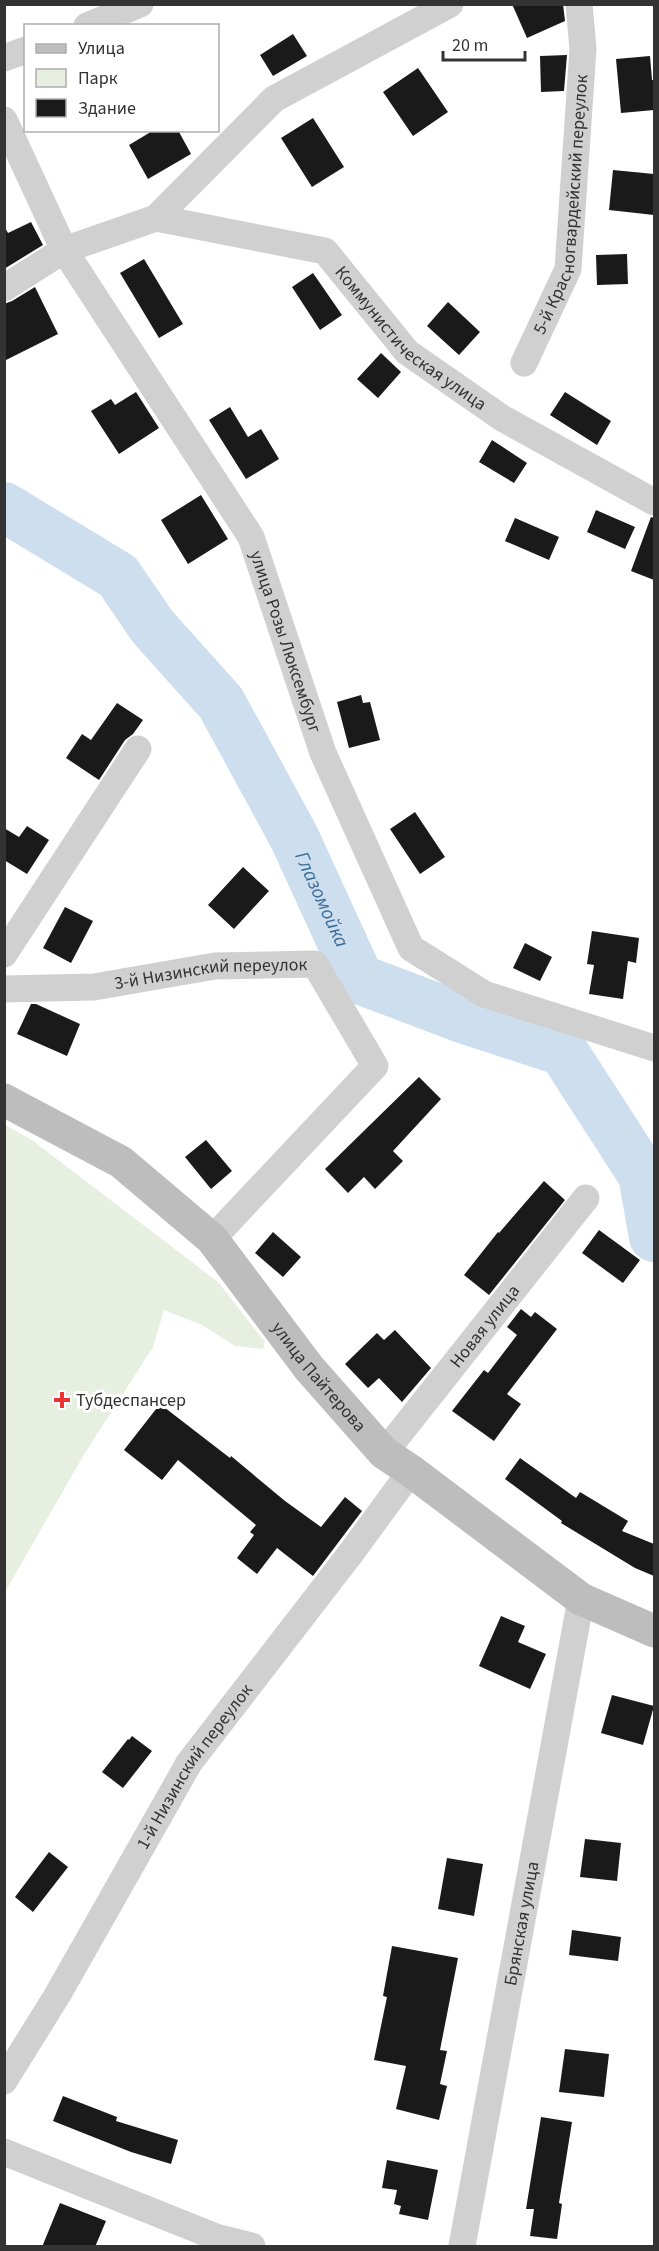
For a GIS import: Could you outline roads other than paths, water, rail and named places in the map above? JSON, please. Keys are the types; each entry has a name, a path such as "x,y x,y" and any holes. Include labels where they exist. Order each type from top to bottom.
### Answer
{"main road":[{"name":"улица Пайтерова","path":"4,1100 121,1162 212,1239 309,1368 397,1462 581,1599 654,1631"}],"street":[{"path":"4,288 64,250 156,218 274,99 450,4"},
{"name":"5-й Красногвардейский переулок","path":"524,363 568,269 583,49 579,4"},
{"path":"92,24 140,5"},
{"path":"4,58 24,51"},
{"name":"улица Розы Люксембург","path":"4,120 64,250 251,537 323,753 411,948 484,994 654,1048"},
{"name":"Коммунистическая улица","path":"156,218 325,251 407,352 502,418 654,502"},
{"path":"4,954 138,749"},
{"name":"3-й Низинский переулок","path":"4,989 94,987 214,966 315,964 375,1066 212,1239"},
{"name":"Новая улица","path":"397,1462 586,1198"},
{"name":"1-й Низинский переулок","path":"4,2081 58,1994 189,1763 351,1553 397,1462"},
{"name":"Брянская улица","path":"462,2247 581,1599"},
{"path":"4,2152 216,2236 252,2247"}],"waterway":[{"name":"Глазомойка","path":"4,507 118,576 152,626 221,703 294,837 359,979 465,1019 563,1051 643,1175 654,1237"}],"place":[{"name":"Тубдеспансер","path":"62,1400"}]}
